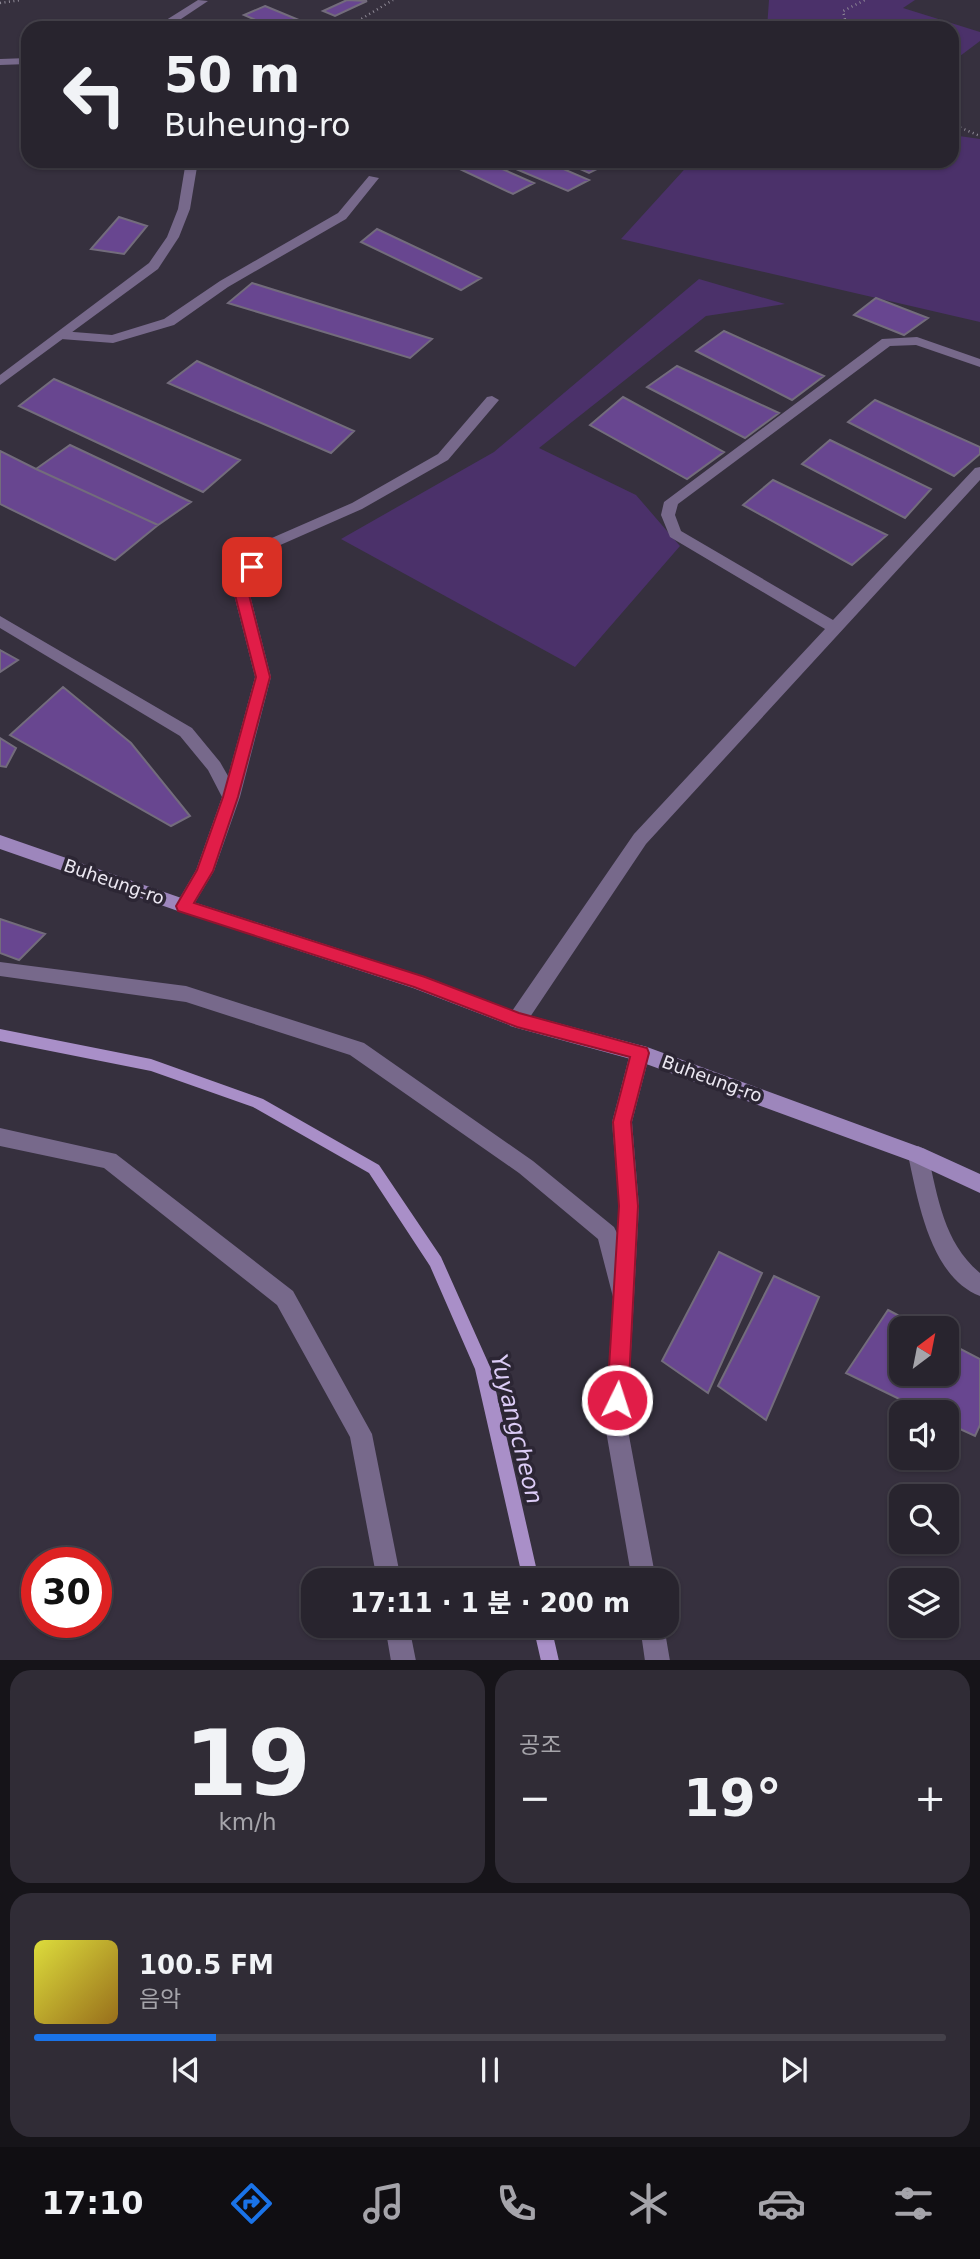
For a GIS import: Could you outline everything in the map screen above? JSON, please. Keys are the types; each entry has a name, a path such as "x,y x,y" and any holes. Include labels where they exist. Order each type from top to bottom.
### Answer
{"main road":[{"name":"Buheung-ro","path":"0,842 184,906 419,982 517,1020 640,1053 918,1155 980,1184"}],"street":[{"path":"172,21 203,1"},
{"path":"0,62 21,61"},
{"path":"0,381 154,266 173,237 184,209 191,168"},
{"path":"61,335 113,340 169,322 224,284 342,216 373,178"},
{"path":"835,628 675,534 668,515 671,502 887,342 917,341 980,363"},
{"path":"184,906 205,871 231,797 263,677 240,587 263,547 357,506 443,457 492,400"},
{"path":"517,1020 640,839 980,471"},
{"path":"0,621 186,732 214,766 231,797"},
{"path":"0,969 186,994 357,1049 526,1167 607,1234 624,1299"},
{"path":"640,1053 622,1122 629,1206 615,1425 642,1568"},
{"path":"0,1137 109,1160 285,1298 361,1434 387,1568"},
{"path":"918,1155 938,1237 966,1276 980,1286"},
{"path":"399,1638 404,1660"},
{"path":"654,1638 658,1660"}],"path":[{"path":"0,3 21,0"},
{"path":"358,21 393,0"},
{"path":"845,21 843,11 865,0"},
{"path":"959,127 980,136"}],"shaded area":[{"path":"769,0 915,0 903,8 945,21 768,21"},
{"path":"959,25 980,32 980,41 959,57"},
{"path":"959,136 980,139 980,322 621,239 686,168 959,168"},
{"path":"699,279 785,304 706,316 539,448 636,495 680,546 575,667 341,539 494,452"}],"building":[{"path":"347,0 367,1 335,16 323,11"},
{"path":"265,6 299,20 258,21 244,15"},
{"path":"458,168 500,168 534,183 513,194"},
{"path":"514,168 561,168 589,180 568,191"},
{"path":"578,168 599,168 589,173"},
{"path":"119,217 147,226 124,254 91,249"},
{"path":"377,229 481,278 461,290 361,242"},
{"path":"252,283 432,339 410,358 228,303"},
{"path":"876,298 928,318 904,335 854,315"},
{"path":"724,331 824,376 792,400 696,351"},
{"path":"197,361 354,431 331,453 168,383"},
{"path":"677,366 779,413 745,438 647,387"},
{"path":"54,379 240,460 203,492 19,406"},
{"path":"623,397 724,452 687,479 590,425"},
{"path":"875,400 980,447 980,454 954,476 848,422"},
{"path":"830,440 931,489 905,518 802,464"},
{"path":"70,445 191,502 158,525 36,469"},
{"path":"0,451 158,525 115,560 0,504"},
{"path":"773,480 887,535 852,565 743,505"},
{"path":"0,650 18,660 0,672"},
{"path":"63,687 131,743 190,816 171,826 10,735"},
{"path":"0,738 16,748 6,767 0,766"},
{"path":"0,919 45,934 19,960 0,953"},
{"path":"719,1252 762,1273 708,1393 662,1361"},
{"path":"774,1276 819,1297 766,1420 718,1386"},
{"path":"888,1310 899,1316 889,1316 889,1386 959,1386 959,1348 980,1359 980,1425 975,1436 959,1429 959,1400 901,1400 846,1373"}],"waterway":[{"name":"Yuyangcheon","path":"0,1035 151,1065 258,1103 374,1169 436,1262 483,1369 528,1568"},
{"name":"Yuyangcheon","path":"545,1638 550,1660"}],"route":[{"path":"252,567 240,587 263,677 231,797 205,871 184,906 419,982 517,1020 640,1053 622,1122 629,1206 617,1400"}]}
